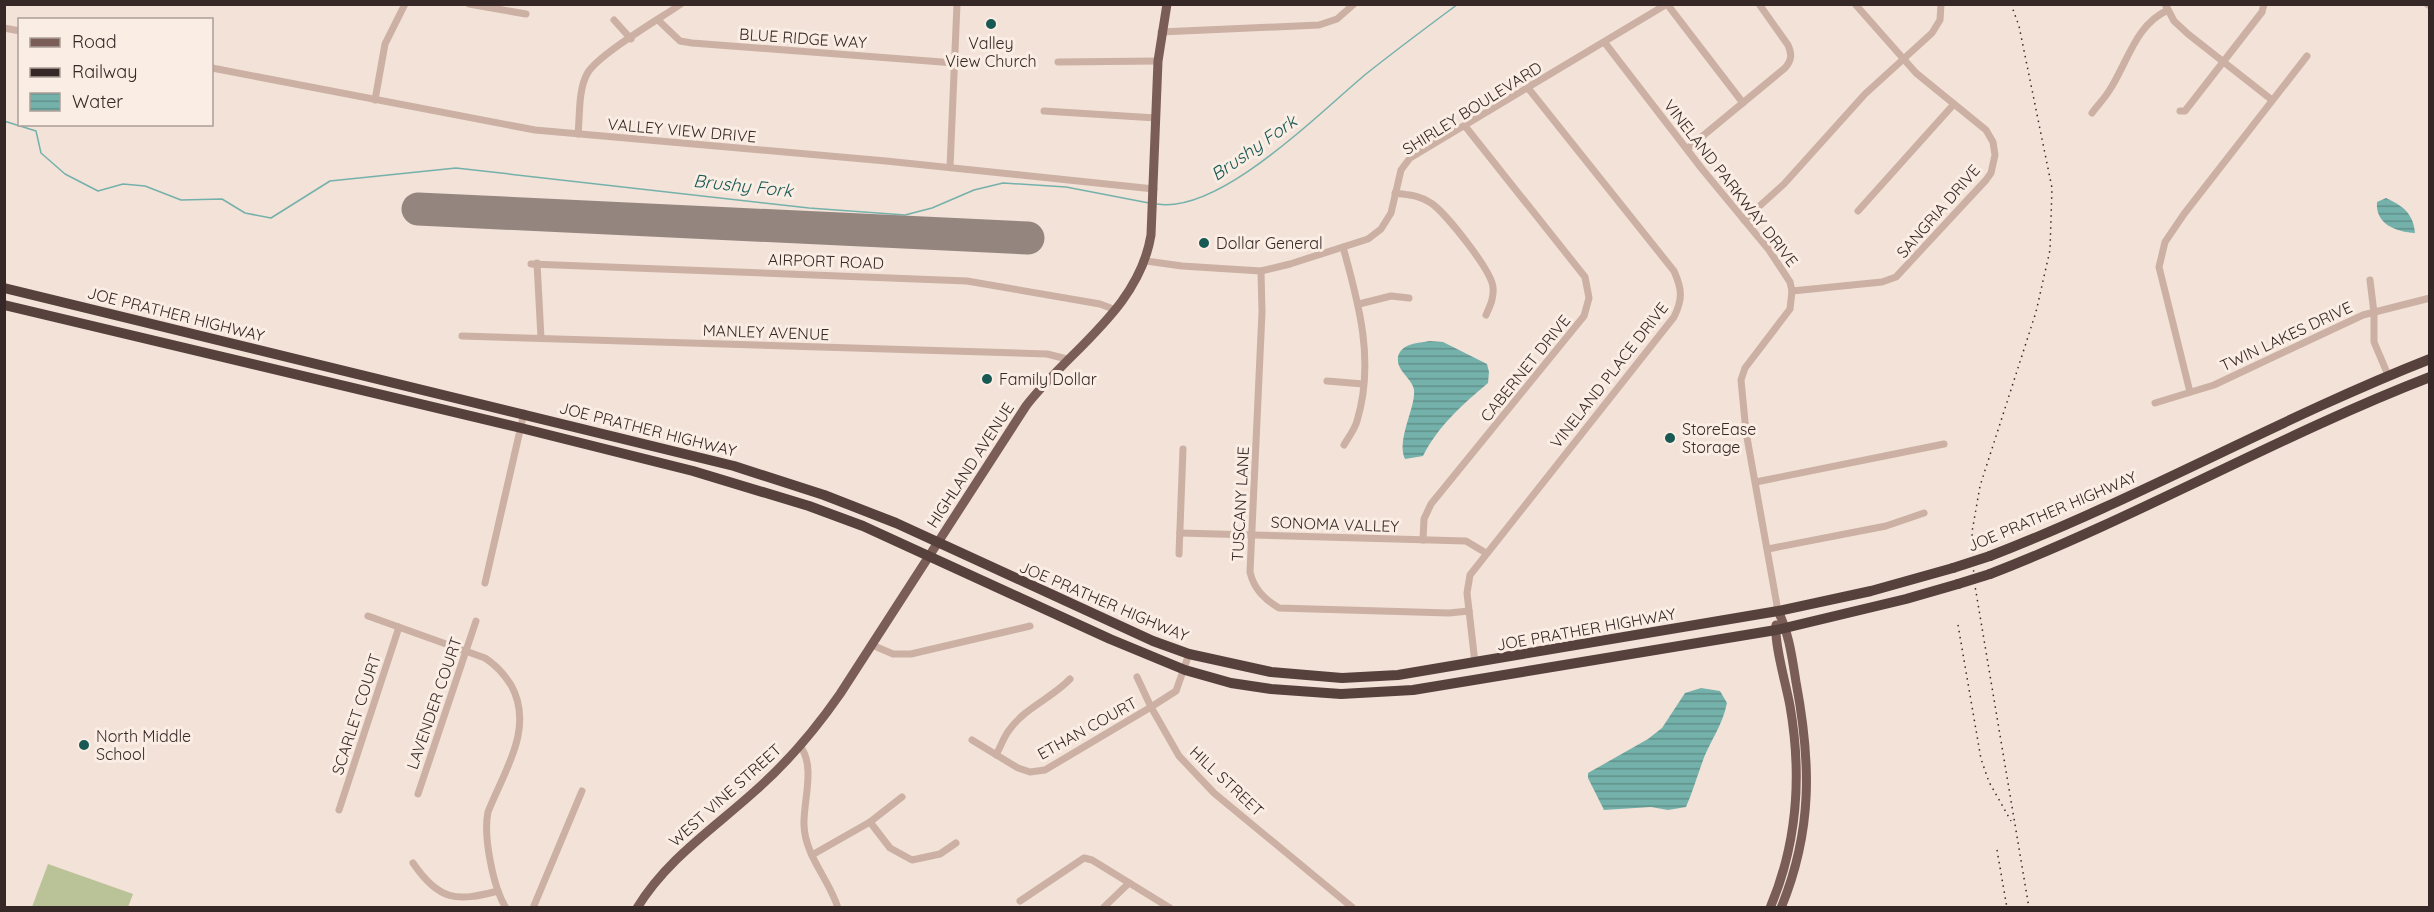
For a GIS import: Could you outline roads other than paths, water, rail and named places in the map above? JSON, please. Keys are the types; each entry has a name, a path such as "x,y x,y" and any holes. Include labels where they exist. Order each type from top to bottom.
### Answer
{"highway":[{"name":"JOE PRATHER HIGHWAY","path":"4,288 680,451 777,479 862,510 938,542 1127,630 1190,654 1253,669 1324,677 1398,675 1778,611 1871,591 1953,568 1990,556 2096,512 2285,421 2388,375 2430,359"},
{"name":"JOE PRATHER HIGHWAY","path":"4,305 693,471 809,506 863,526 1110,639 1185,670 1231,683 1271,689 1341,694 1413,690 1781,629 1958,584 1990,574 2099,529 2308,428 2430,377"}],"main road":[{"name":"HIGHLAND AVENUE","path":"872,645 1020,415 1067,359 1116,310 1134,285 1146,261 1153,213 1158,62 1167,4"},
{"path":"1770,908 1784,872 1791,843 1798,787 1796,747 1778,611"},
{"path":"1781,629 1804,725 1808,786 1801,846 1793,877 1781,908"},
{"name":"WEST VINE STREET","path":"637,908 658,878 682,853 754,793 800,746 826,714 872,645"}],"street":[{"path":"375,100 385,45 405,4"},
{"path":"469,4 526,14"},
{"path":"578,134 582,88 587,73 601,59 681,4"},
{"path":"950,167 957,4"},
{"path":"1161,32 1319,25 1337,20 1354,4"},
{"path":"1667,4 1743,103"},
{"name":"SHIRLEY BOULEVARD","path":"1146,261 1182,266 1261,271 1368,239 1381,229 1391,213 1401,170 1410,158 1667,4"},
{"path":"1687,149 1785,68 1791,56 1785,39 1759,4"},
{"name":"SANGRIA DRIVE","path":"1792,291 1882,282 1896,277 1986,180 1994,163 1993,142 1986,130 1916,73 1855,4"},
{"path":"1744,220 1784,184 1865,94 1932,33 1940,20 1941,4"},
{"path":"2180,111 2185,111 2198,96 2262,12 2264,4"},
{"path":"2092,113 2109,91 2139,33 2154,16 2167,7 2175,21 2188,34 2272,100"},
{"path":"614,20 631,39"},
{"name":"BLUE RIDGE WAY","path":"658,20 680,40 692,43 955,63"},
{"name":"VINELAND PARKWAY DRIVE","path":"1605,43 1786,272 1792,291 1790,309 1786,317 1745,368 1741,380 1746,432 1778,611"},
{"path":"2190,392 2159,267 2165,242 2184,214 2307,56"},
{"path":"1058,62 1158,62"},
{"name":"VALLEY VIEW DRIVE","path":"213,68 513,126 578,134 950,167 1154,193"},
{"name":"VINELAND PLACE DRIVE","path":"1475,663 1467,593 1470,575 1674,317 1681,305 1682,289 1674,271 1528,88"},
{"path":"1858,211 1954,104"},
{"path":"1044,111 1155,118"},
{"name":"CABERNET DRIVE","path":"1423,540 1424,519 1431,504 1584,316 1589,298 1585,277 1465,126"},
{"path":"1395,193 1417,196 1440,210 1488,271 1494,287 1492,301 1486,315"},
{"path":"1343,247 1359,304 1364,335 1363,384 1357,422 1344,445"},
{"name":"AIRPORT ROAD","path":"541,338 534,263 967,281 1100,304 1116,310"},
{"name":"TUSCANY LANE","path":"1261,271 1262,312 1250,572 1253,582 1269,601 1279,608 1449,613 1469,611"},
{"path":"2370,280 2374,313 2374,342 2388,375"},
{"path":"1359,304 1391,296 1409,298"},
{"name":"TWIN LAKES DRIVE","path":"2155,403 2214,385 2319,335 2374,313 2430,298"},
{"name":"MANLEY AVENUE","path":"462,336 1047,354 1067,359"},
{"path":"1327,381 1363,384"},
{"path":"485,583 524,413"},
{"path":"1756,482 1944,444"},
{"path":"1179,554 1182,449"},
{"path":"1768,549 1886,526 1924,513"},
{"name":"SONOMA VALLEY","path":"1180,533 1466,541 1486,553"},
{"path":"368,616 490,661 505,675 515,694 521,716 520,732 487,819 486,832 498,891 507,908"},
{"name":"LAVENDER COURT","path":"418,794 476,621"},
{"path":"872,645 893,654 911,654 1030,626"},
{"name":"SCARLET COURT","path":"339,810 399,627"},
{"path":"1151,707 1176,691 1190,654"},
{"name":"HILL STREET","path":"1137,677 1179,756 1214,793 1353,908"},
{"path":"996,755 1009,729 1024,714 1057,692 1070,679"},
{"name":"ETHAN COURT","path":"972,740 1018,768 1030,772 1045,770 1151,707"},
{"path":"800,746 806,757 805,834 812,855 832,891 838,908"},
{"path":"533,908 582,791"},
{"path":"812,855 870,822 902,797"},
{"path":"870,822 890,848 912,860 940,854 956,843"},
{"path":"1020,901 1084,858 1092,860 1170,908"},
{"path":"413,863 430,883 448,896 464,897 498,891"},
{"path":"1103,908 1129,883"}],"water":[{"path":"2386,198 2406,211 2412,220 2415,233 2394,229 2383,221 2377,210 2377,202"},
{"path":"1430,341 1443,342 1487,364 1488,383 1460,407 1436,435 1423,456 1405,459 1404,433 1414,390 1399,366 1398,357 1407,346"},
{"path":"1701,688 1720,691 1727,703 1686,807 1668,810 1651,807 1604,810 1588,778 1588,773 1648,739 1662,728 1685,693"}],"waterway":[{"name":"Brushy Fork","path":"1157,204 1182,203 1210,193 1238,178 1296,135 1366,74 1458,4"},
{"name":"Brushy Fork","path":"4,121 18,125"},
{"name":"Brushy Fork","path":"20,126 36,131 41,153 65,174 98,191 123,184 145,186 181,200 222,199 245,213 271,218 330,181 456,168 809,208 905,215 932,208 974,190 1003,183 1066,187 1149,203"}],"railway":[{"path":"2011,4 2019,26 2052,188 2050,250 2036,312 1980,486 1972,532 1974,580 2029,908"},
{"path":"1958,625 1981,759 1989,782 2011,821"},
{"path":"1997,850 2007,908"}],"place":[{"name":"Valley View Church","path":"991,24"},
{"name":"Dollar General","path":"1204,243"},
{"name":"Family Dollar","path":"987,379"},
{"name":"StoreEase Storage","path":"1670,438"},
{"name":"North Middle School","path":"84,745"}]}
